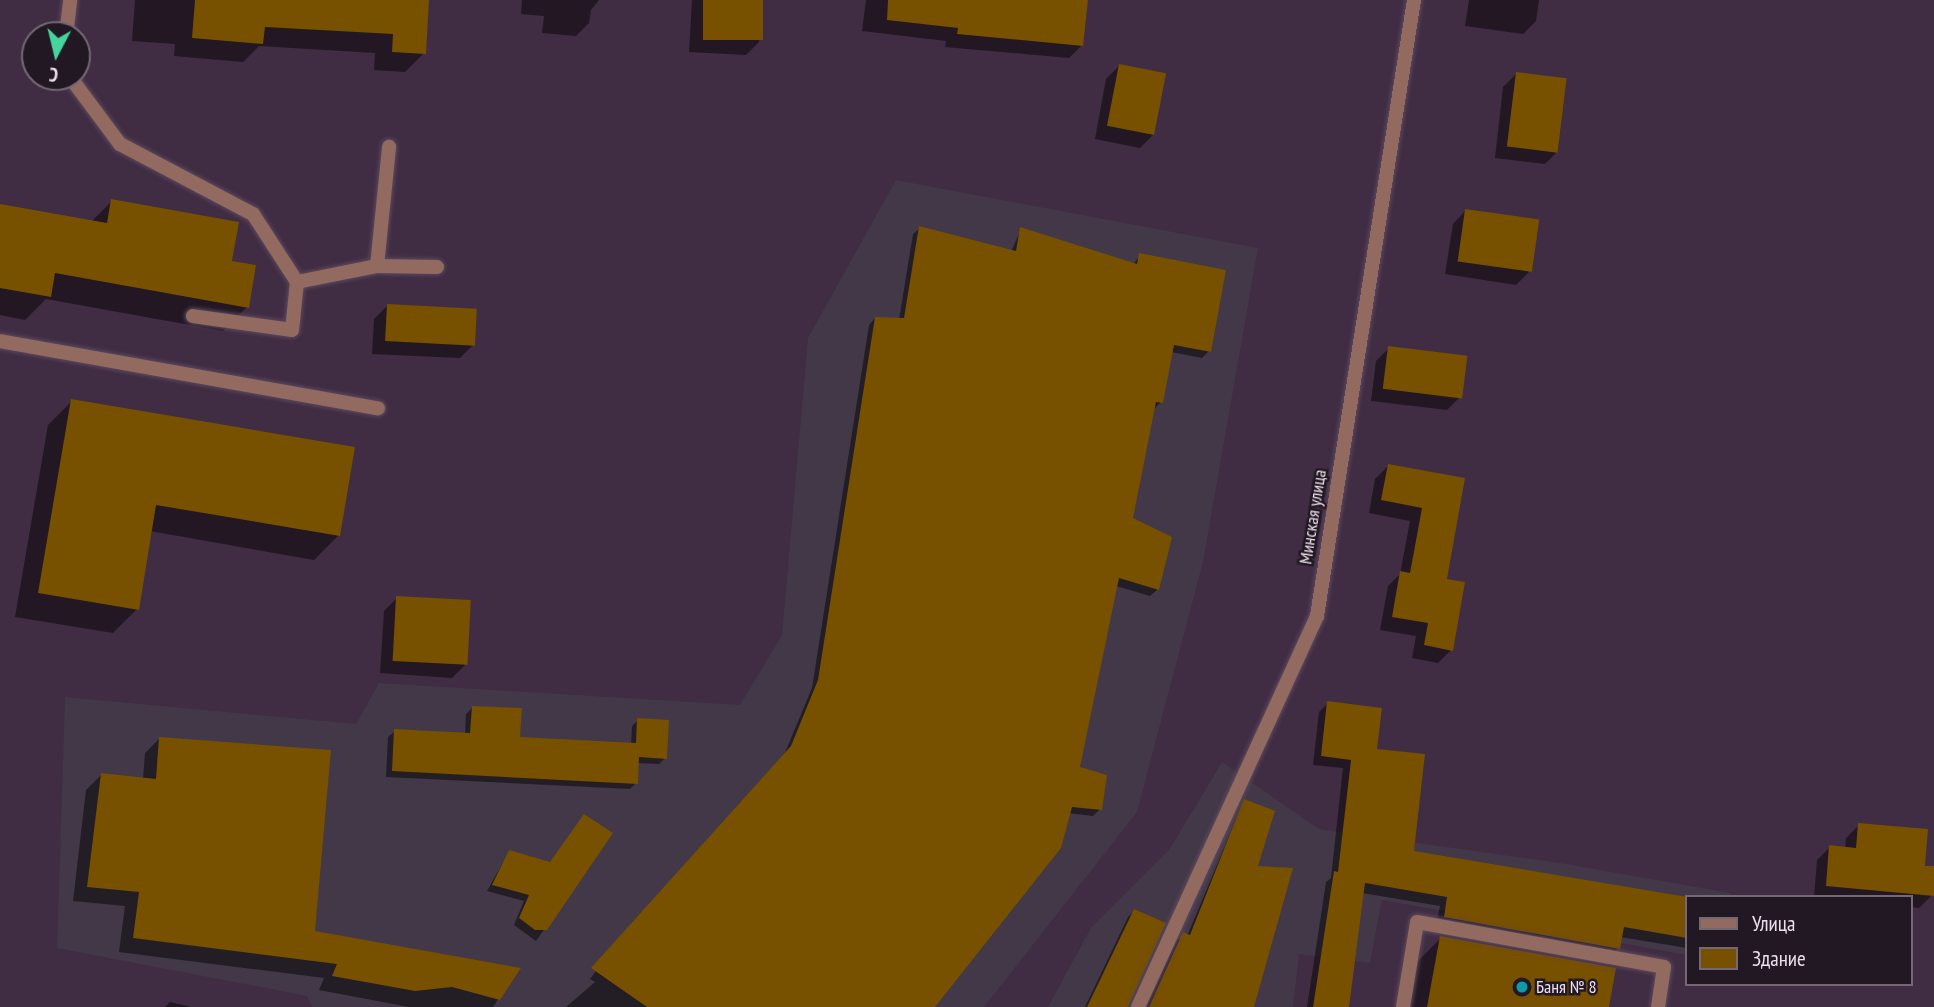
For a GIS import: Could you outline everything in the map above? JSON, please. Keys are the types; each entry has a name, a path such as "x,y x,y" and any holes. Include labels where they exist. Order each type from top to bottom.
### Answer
{"street":[{"path":"68,21 70,0"},
{"name":"Минская улица","path":"1138,1007 1317,615 1414,0"},
{"path":"80,91 120,144 253,214 296,282 292,330 193,316"},
{"path":"377,265 389,147"},
{"path":"296,282 377,265 438,267"},
{"path":"0,341 378,408"},
{"path":"1403,1007 1416,922 1664,967 1658,1007"}],"shaded area":[{"path":"896,180 1258,248 1203,562 1137,812 984,1007 312,1007 307,996 57,948 65,697 356,724 379,683 740,705 782,635 808,338"},
{"path":"1222,762 1319,829 1566,864 1730,893 1686,895 1686,955 1382,900 1370,963 1299,954 1293,1007 1048,1007 1091,928 1169,850"}],"building":[{"path":"195,0 429,0 426,54 392,52 393,34 265,27 263,44 192,38"},
{"path":"703,0 763,0 763,40 703,40"},
{"path":"888,0 1088,0 1083,46 957,34 958,28 887,20"},
{"path":"1119,64 1166,73 1154,135 1107,126"},
{"path":"1516,72 1567,78 1557,153 1507,146"},
{"path":"111,199 239,222 232,261 256,265 249,308 55,273 51,297 0,288 0,204 107,223"},
{"path":"1465,209 1539,219 1532,272 1458,261"},
{"path":"919,226 1016,251 1020,227 1137,264 1139,253 1226,270 1211,352 1174,345 1163,403 1156,402 1133,518 1172,537 1159,590 1119,578 1080,767 1107,775 1102,810 1072,807 1061,848 935,1007 647,1007 591,968 791,746 818,680 875,317 904,318"},
{"path":"387,304 477,309 475,346 385,341"},
{"path":"1388,346 1467,356 1462,398 1383,389"},
{"path":"71,399 355,447 340,536 156,505 139,610 38,593"},
{"path":"1388,464 1465,478 1447,579 1465,582 1453,651 1424,645 1428,623 1392,617 1400,571 1410,573 1422,508 1381,500"},
{"path":"396,596 471,600 467,665 393,661"},
{"path":"1327,701 1382,708 1377,749 1425,754 1414,851 1686,897 1686,938 1624,927 1620,949 1444,917 1447,897 1365,883 1349,1007 1313,1007 1334,871 1338,872 1351,760 1321,756"},
{"path":"472,706 522,708 520,737 636,743 637,718 669,720 667,759 639,757 638,784 392,771 394,729 470,733"},
{"path":"159,737 331,750 315,931 521,968 500,1000 452,987 415,991 332,976 337,964 133,938 139,892 87,887 101,773 156,779"},
{"path":"1244,799 1275,811 1258,866 1293,868 1254,1007 1149,1007 1183,932 1190,935"},
{"path":"584,814 613,833 547,930 535,930 519,918 529,895 492,885 509,850 550,862"},
{"path":"1858,823 1928,829 1925,866 1934,866 1934,896 1826,886 1829,845 1856,848"},
{"path":"1134,909 1166,923 1128,1007 1087,1007"},
{"name":"Баня № 8","path":"1440,936 1616,968 1609,1007 1427,1007"}],"place":[{"name":"Баня № 8","path":"1522,987"}]}
